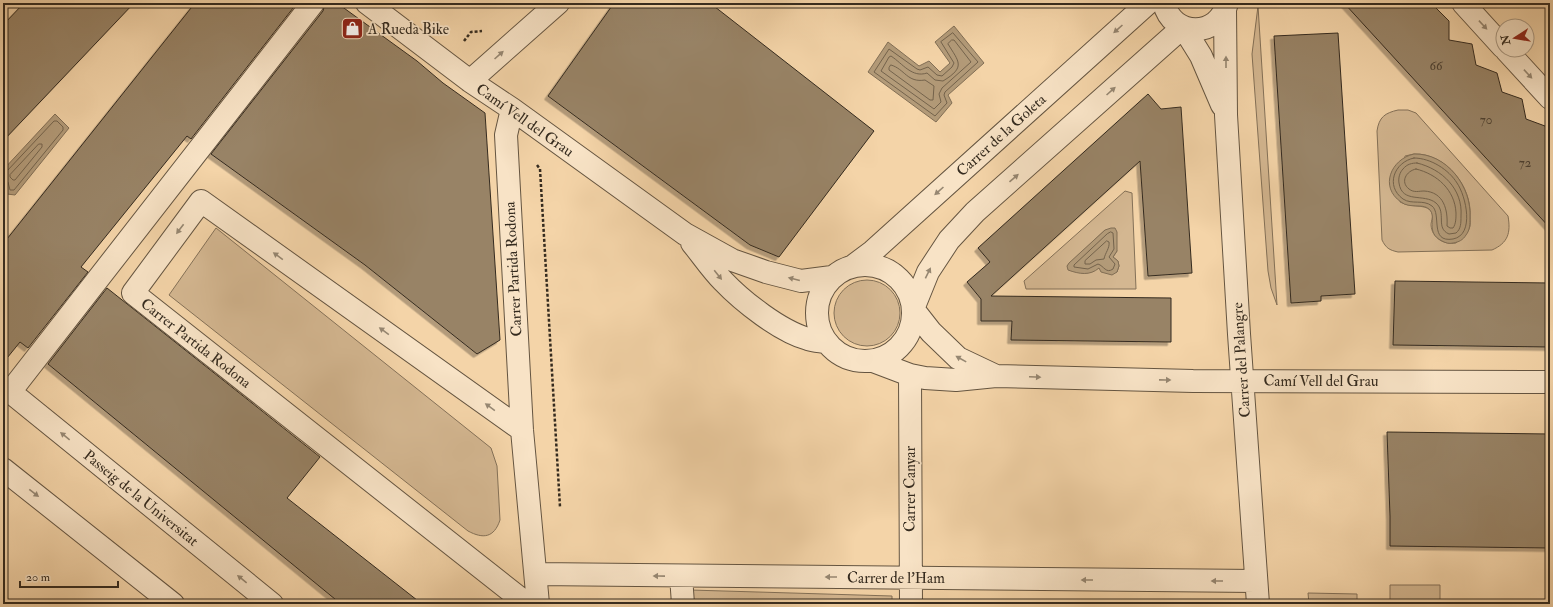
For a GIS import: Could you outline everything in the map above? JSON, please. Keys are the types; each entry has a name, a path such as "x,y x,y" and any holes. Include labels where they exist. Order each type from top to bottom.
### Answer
{"street":[{"path":"6,389 313,3"},
{"name":"Camí Vell del Grau","path":"367,3 470,81 512,109 685,234 732,260 766,272 801,281 832,277"},
{"path":"470,81 558,3"},
{"name":"Carrer de la Goleta","path":"853,266 873,251 1148,3"},
{"name":"Carrer del Palangre","path":"1164,3 1169,16 1175,23 1183,27 1201,56 1226,115"},
{"path":"1463,3 1495,38"},
{"path":"913,310 928,272 949,240 975,212 1183,27 1193,30 1214,24 1220,18 1226,6"},
{"name":"Carrer del Palangre","path":"1226,6 1226,115 1242,381 1258,604"},
{"path":"1513,58 1550,98"},
{"name":"Carrer Partida Rodona","path":"512,109 506,135 522,430 538,604"},
{"name":"Carrer Partida Rodona","path":"522,430 201,200 133,293 528,604"},
{"name":"Camí Vell del Grau","path":"685,234 722,280 760,313 783,328 808,339 826,342"},
{"path":"867,264 881,267 893,273 903,283 910,296 913,310 912,324 907,337 898,348 887,357 873,361 860,362 847,358 835,352 826,342 819,330 816,316 818,302 823,288 832,277 842,270 853,266 867,264"},
{"name":"Camí Vell del Grau","path":"913,310 931,332 958,358 996,376"},
{"name":"Camí Vell del Grau","path":"873,361 910,375 925,378 956,380 996,376 1242,381 1550,382"},
{"name":"Carrer Canyar","path":"910,375 911,604"},
{"name":"Passeig de la Universitat","path":"6,389 272,604"},
{"path":"3,469 173,604"},
{"name":"Carrer de l'Ham","path":"536,574 1256,581"},
{"path":"681,576 683,604"}],"shaded area":[{"path":"1258,6 1277,305 1271,288 1268,271 1252,54"},
{"path":"1408,110 1416,113 1508,216 1509,228 1507,237 1502,244 1492,250 1398,252 1388,248 1385,245 1382,240 1377,131 1379,122 1383,116 1393,111","holes":["1414,154 1425,155 1446,165 1461,183 1466,194 1469,205 1470,226 1467,233 1456,243 1443,242 1436,237 1432,230 1431,225 1433,216 1430,210 1424,207 1408,205 1400,202 1405,156"]},
{"path":"1125,191 1132,193 1136,289 1026,289 1024,281","holes":["1105,230 1117,251 1113,257 1118,261 1119,266 1117,272 1099,268 1067,266"]},
{"path":"216,228 491,448 497,466 500,520 498,526 491,534 483,536 473,534 468,531 169,295"},
{"path":"867,280 879,283 890,290 897,301 900,313 897,325 890,336 879,343 867,346 855,343 844,336 837,325 834,313 837,301 844,290 855,283"},
{"path":"1390,585 1440,585 1440,604 1390,604"},
{"path":"690,590 892,596 892,604 691,604"},
{"path":"1308,593 1357,594 1357,604 1309,604"}],"water":[{"path":"954,26 984,63 948,95 952,103 936,122 868,72 888,42 919,66 929,61 940,72 950,63 935,42"},
{"path":"55,114 69,128 15,195 7,194 3,170"},
{"path":"1414,154 1426,155 1437,159 1455,174 1462,184 1470,206 1470,227 1465,237 1461,240 1455,243 1446,243 1442,241 1437,237 1432,229 1432,216 1429,209 1423,206 1404,204 1394,196 1389,182 1394,167 1406,157"},
{"path":"1115,228 1117,232 1117,251 1113,257 1118,261 1119,266 1117,272 1112,275 1101,272 1099,268 1096,271 1084,274 1068,270 1067,266 1069,263 1105,230"}],"building":[{"path":"24,3 134,3 3,141 3,25"},
{"path":"195,3 297,3 191,139 187,136 81,267 88,272 28,348 20,342 3,363 3,244"},
{"path":"325,3 337,3 485,113 500,340 477,354 365,265 211,154 323,11"},
{"path":"614,3 710,3 874,131 779,257 750,245 548,96"},
{"path":"1344,3 1431,3 1449,21 1449,40 1472,44 1476,65 1497,73 1502,92 1522,99 1526,119 1545,126 1550,133 1550,228"},
{"path":"1338,33 1355,294 1321,296 1321,301 1291,303 1274,36"},
{"path":"1148,94 1161,109 1181,107 1192,273 1148,276 1140,161 991,296 1171,298 1171,342 1011,340 1012,321 981,321 981,299 967,282 990,262 978,248"},
{"path":"1395,281 1550,283 1550,347 1393,345"},
{"path":"107,288 320,457 287,498 422,604 341,604 48,364"},
{"path":"1387,432 1550,434 1550,548 1390,546"}],"place":[{"name":"A Rueda Bike","path":"352,29"}]}
